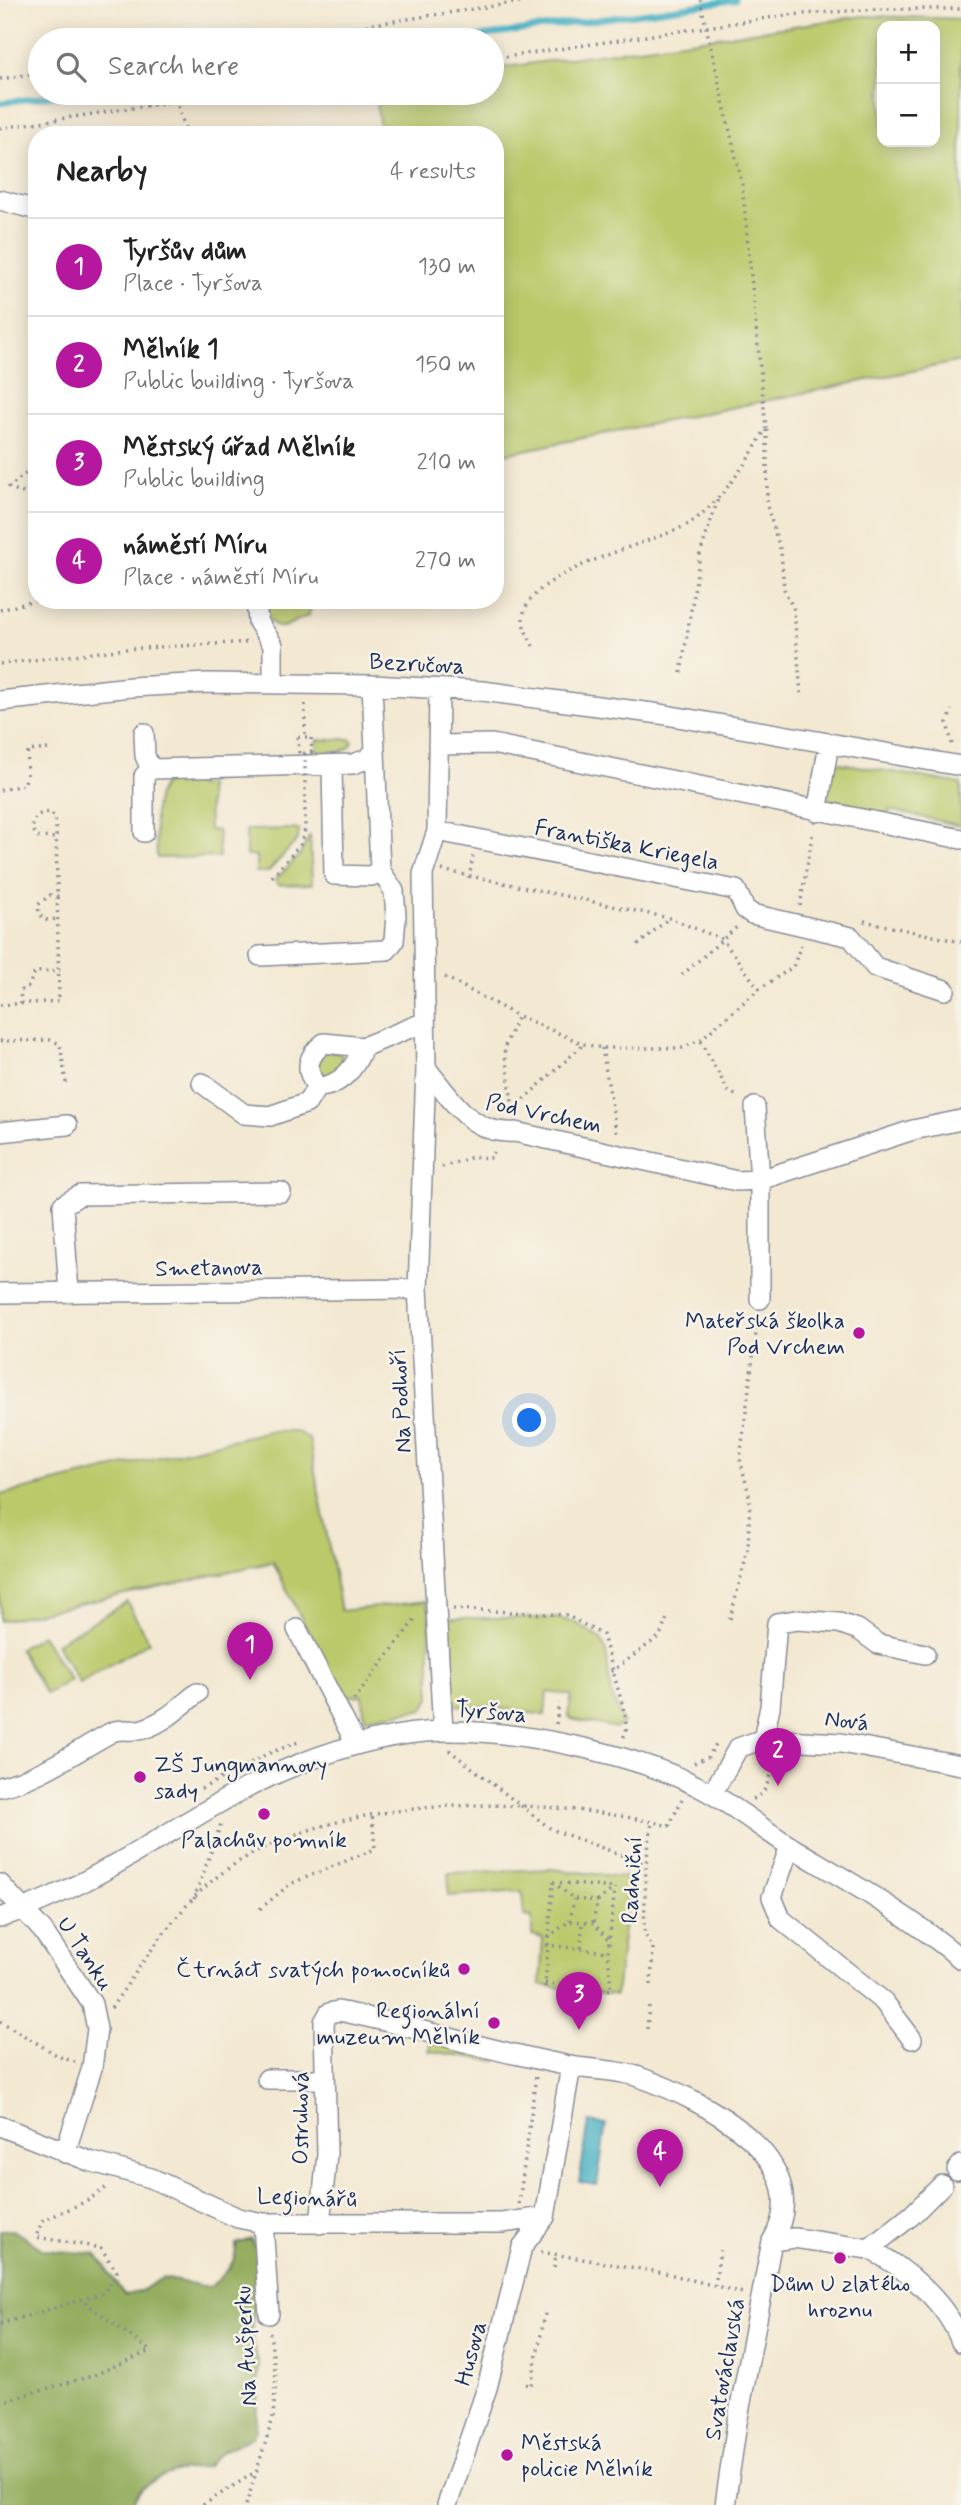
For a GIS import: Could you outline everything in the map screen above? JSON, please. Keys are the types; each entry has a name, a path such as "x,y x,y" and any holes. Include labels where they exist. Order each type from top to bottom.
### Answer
{"street":[{"path":"0,200 28,208"},
{"path":"257,609 258,622 270,641 274,684"},
{"name":"Bezručova","path":"0,701 131,687 274,684 372,685 439,691 482,691 563,699 829,744 960,758"},
{"path":"260,956 387,950 394,941 394,891 380,870 372,685"},
{"path":"426,1068 423,874 436,831 439,691"},
{"path":"144,733 145,756 151,769"},
{"path":"438,745 492,744 961,839"},
{"path":"817,811 829,744"},
{"path":"145,832 144,776 151,769 332,765 360,761 375,751"},
{"path":"332,765 334,875 371,876 380,870"},
{"name":"Františka Kriegela","path":"436,831 736,891 745,909 752,914"},
{"path":"752,914 851,937 875,967 945,990"},
{"path":"317,1087 309,1076 313,1052 324,1043 363,1047 425,1022"},
{"path":"317,1087 326,1087 344,1076 356,1065 363,1047"},
{"name":"Pod Vrchem","path":"426,1068 471,1122 500,1133 515,1132 620,1153 737,1181 760,1180 913,1130 961,1120"},
{"name":"Na Podhoří","path":"426,1068 418,1289 443,1731"},
{"path":"202,1083 244,1114 270,1116 307,1103 317,1087"},
{"path":"755,1107 760,1180 760,1299"},
{"path":"0,1132 67,1125"},
{"path":"69,1293 63,1205 68,1199 80,1195 281,1192"},
{"name":"Smetanova","path":"0,1293 418,1289"},
{"path":"712,1794 738,1748 767,1747 777,1623 797,1620 839,1623 859,1630 878,1644 925,1654"},
{"path":"296,1629 356,1744"},
{"path":"0,1787 22,1782 55,1767 116,1730 129,1732 144,1729 168,1717 197,1693"},
{"name":"Tyršova","path":"0,1918 83,1882 259,1782 356,1744 443,1731 488,1733 609,1755 712,1794 790,1846 918,1923 961,1959"},
{"name":"Nová","path":"767,1747 841,1743 961,1765"},
{"path":"790,1846 772,1897 781,1919 884,2002 912,2039"},
{"name":"U Tanku","path":"0,1884 43,1931 92,2004 97,2029 82,2062 65,2152"},
{"name":"Svatováclavská","path":"329,2013 338,2011 396,2022 571,2066 636,2076 701,2102 744,2131 769,2160 784,2193 784,2222 772,2241 725,2505"},
{"name":"Ostruhová","path":"320,2224 327,2154 324,2022 329,2013"},
{"path":"545,2217 557,2109 571,2066"},
{"path":"267,2079 325,2079"},
{"name":"Legionářů","path":"0,2126 65,2152 151,2178 238,2218 263,2223 517,2221 545,2217"},
{"path":"869,2249 942,2185"},
{"name":"Husova","path":"452,2503 487,2388 522,2247 545,2217"},
{"name":"Na Aušperku","path":"263,2223 269,2314"},
{"path":"772,2241 794,2238 869,2249 889,2259 912,2277 943,2311 961,2342"}],"path":[{"path":"349,28 533,0"},
{"path":"700,0 742,184 766,428 767,506 781,552 784,589 794,610 801,694"},
{"path":"504,57 787,15 879,9 961,9"},
{"path":"0,79 28,76"},
{"path":"0,128 144,105"},
{"path":"177,105 184,126"},
{"path":"533,646 523,623 529,600 536,590 554,578 666,535 704,513 719,497 766,428"},
{"path":"28,472 9,487 28,495"},
{"path":"681,673 701,554 719,497"},
{"path":"0,610 28,603"},
{"path":"0,664 125,649 270,641"},
{"path":"305,698 305,737"},
{"path":"952,710 947,734 960,758"},
{"path":"0,790 24,785 28,751 48,748"},
{"path":"272,877 300,845 306,830 304,753"},
{"path":"423,965 519,1016 584,1044 602,1048 682,1048 701,1040 759,989 793,967 804,926 817,811"},
{"path":"0,1012 1,1005 59,1001 59,919 56,838 54,816 48,812 39,813 33,819 32,829 38,837 56,838"},
{"path":"444,871 669,918 722,939 759,989"},
{"path":"58,897 50,895 38,905 39,914 46,920 59,919"},
{"path":"682,975 752,914"},
{"path":"638,945 669,918"},
{"path":"21,1004 20,991 29,987 34,972 60,971"},
{"path":"519,1016 505,1048 513,1109 584,1044"},
{"path":"0,1041 50,1040 60,1044 66,1083"},
{"path":"701,1040 729,1091 755,1107"},
{"path":"602,1048 620,1153"},
{"path":"422,1174 473,1157 492,1157 500,1133"},
{"path":"730,1619 748,1550 750,1499 740,1459 760,1299"},
{"path":"343,1716 423,1610 437,1603 566,1615 603,1635 610,1650 611,1672 627,1728 622,1739 633,1743"},
{"path":"611,1672 660,1636 667,1618"},
{"path":"556,1724 559,1703"},
{"path":"690,1764 708,1757 721,1737"},
{"path":"449,1750 551,1829 646,1864"},
{"path":"761,1796 768,1786 771,1770"},
{"name":"Radniční","path":"651,1984 653,1948 644,1933 646,1864 652,1822 669,1826 681,1799"},
{"path":"97,2029 163,1935 213,1880 294,1833 372,1814 518,1804 597,1810 652,1822"},
{"path":"260,1909 290,1884 375,1849 372,1814"},
{"path":"194,1901 220,1831 221,1818"},
{"path":"553,1882 615,1888"},
{"path":"553,1882 546,1945 545,1985 611,1990 608,1952 615,1888"},
{"path":"553,1882 574,1899 598,1901"},
{"path":"593,1923 598,1901 615,1888"},
{"path":"570,1921 574,1899"},
{"path":"548,1937 570,1921 593,1923 610,1940"},
{"path":"581,1948 582,1922"},
{"path":"546,1945 608,1952"},
{"path":"647,2029 649,2004"},
{"path":"0,2021 60,2057 82,2062"},
{"path":"517,2221 536,2076 571,2066"},
{"path":"0,2325 104,2293 117,2272 101,2248 36,2237 42,2221 87,2201 110,2185"},
{"path":"522,2247 665,2273 762,2297"},
{"path":"715,2286 720,2250"},
{"path":"554,2267 556,2255"},
{"path":"0,2402 92,2376 150,2351 83,2301"},
{"path":"526,2385 531,2386 546,2309"},
{"name":"Na Aušperku","path":"246,2505 273,2418 276,2378 269,2314"},
{"path":"202,2505 257,2471"}],"green space":[{"path":"864,16 961,19 961,361 504,454 504,126 380,126 377,105 504,105 504,67"},
{"path":"266,609 310,609 309,615 284,627 277,627 267,615"},
{"path":"350,739 353,742 347,749 333,753 317,753 317,740"},
{"path":"835,762 961,784 961,826 890,810 886,815 824,798"},
{"path":"173,774 187,774 195,780 196,786 208,785 209,830 218,831 219,857 157,858 156,802 159,791"},
{"path":"299,829 298,839 268,872 256,872 256,856 246,856 246,830"},
{"path":"310,835 312,884 279,885 275,880 300,855"},
{"path":"323,1051 340,1052 344,1067 335,1076 323,1076 316,1072"},
{"path":"269,1431 296,1431 309,1439 341,1611 426,1601 430,1613 430,1698 424,1709 364,1718 363,1695 341,1697 273,1562 0,1621 0,1495"},
{"path":"127,1602 149,1642 79,1683 56,1643"},
{"path":"446,1618 557,1618 574,1622 601,1639 606,1651 611,1694 623,1723 617,1728 571,1719 568,1715 572,1695 547,1692 545,1715 491,1707 448,1705"},
{"path":"42,1635 70,1680 46,1694 19,1649"},
{"path":"551,1869 630,1878 616,1995 540,1985 543,1938 532,1935 532,1917 524,1916 522,1891 448,1896 449,1873"},
{"path":"430,2043 498,2055 497,2061 429,2051"},
{"path":"0,2230 13,2230 44,2250 96,2254 125,2295 139,2292 162,2278 209,2287 228,2269 236,2251 236,2244 251,2239 259,2254 252,2334 259,2366 256,2429 252,2437 222,2451 206,2467 184,2470 153,2481 137,2495 132,2505 0,2505"}],"water":[{"path":"589,2122 606,2124 597,2185 579,2182"}],"waterway":[{"path":"504,33 735,0"},
{"path":"0,103 28,99"}],"place":[{"name":"Mateřská školka Pod Vrchem","path":"859,1333"},
{"name":"Tyršův dům","path":"250,1680"},
{"name":"ZŠ Jungmannovy sady","path":"140,1777"},
{"name":"Mělník 1","path":"778,1786"},
{"name":"Palachův pomník","path":"264,1814"},
{"name":"Čtrnáct svatých pomocníků","path":"464,1969"},
{"name":"Regionální muzeum Mělník","path":"494,2023"},
{"name":"Městský úřad Mělník","path":"579,2030"},
{"name":"náměstí Míru","path":"660,2187"},
{"name":"Dům U zlatého hroznu","path":"840,2258"},
{"name":"Městská policie Mělník","path":"507,2455"}]}
